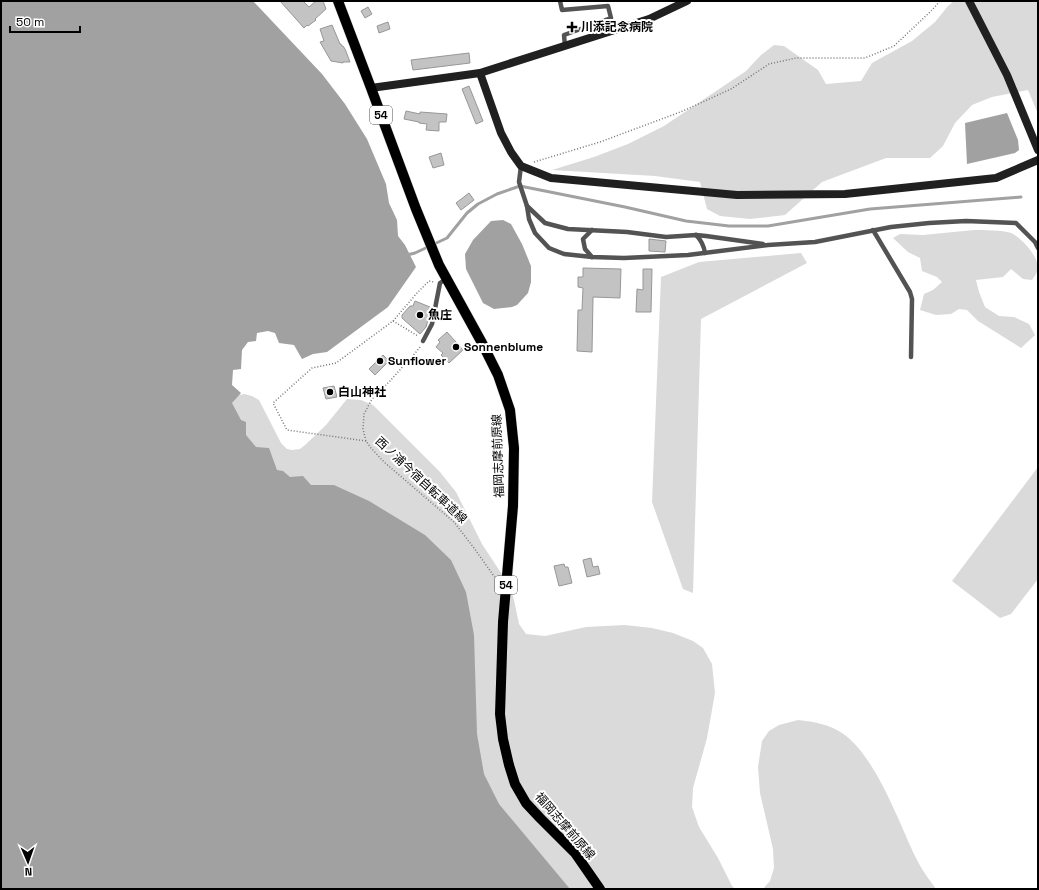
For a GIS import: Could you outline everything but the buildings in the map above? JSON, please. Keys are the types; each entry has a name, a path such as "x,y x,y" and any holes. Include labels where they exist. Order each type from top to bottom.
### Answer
{"main road":[{"name":"福岡志摩前原線","path":"338,1 439,265 443,281 482,343 498,375 510,410 514,448 513,506 503,622 500,714 503,739 509,765 515,784 526,803 575,853 600,889"}],"street":[{"path":"371,88 480,73 649,19 687,1"},
{"path":"970,1 1007,75 1038,150"},
{"path":"480,73 501,133 511,152 521,166 551,178 737,195 845,194 996,178 1038,160"}],"lane":[{"path":"560,1 562,10 608,6 611,18 564,35 565,46"},
{"path":"521,166 519,182 525,197 529,219 535,234 549,248 564,254 624,258 688,255 768,245 816,242 891,227 966,221 1016,223 1035,242 1038,248"},
{"path":"527,206 545,223 568,229 626,232 666,237 696,235 768,245"},
{"path":"592,230 583,239 585,249 592,257"},
{"path":"873,230 910,292 912,299 911,356"},
{"path":"696,235 700,240 705,253"},
{"path":"423,341 432,324 443,281"}],"path":[{"path":"521,166 600,142 683,111 730,89 769,64 796,58 865,58 894,46 940,1"},
{"path":"366,441 287,430 273,403 312,368 336,363 393,321 417,293 429,282 443,281"},
{"path":"393,321 423,341"},
{"name":"西ノ浦今宿自転車道線","path":"423,341 416,352 390,382 372,399 364,414 363,429 366,441 384,462 454,522 494,576 506,589"}],"shaded area":[{"path":"1,1 253,1 322,74 345,104 367,139 386,184 389,203 397,220 398,236 405,245 416,267 388,307 327,352 313,354 302,359 294,345 279,343 275,333 268,331 257,333 256,341 248,342 242,350 241,369 233,370 232,385 241,393 232,403 241,420 246,422 246,435 256,447 269,448 277,470 283,471 290,477 303,476 311,485 334,485 369,501 425,535 451,560 466,592 474,635 477,734 484,774 499,804 570,889 1,889"},
{"path":"954,1 1038,1 1038,114 1028,90 992,97 972,105 955,123 943,146 930,158 886,158 822,182 785,215 750,219 720,216 707,209 700,182 655,176 552,170 594,157 628,144 664,126 746,71 761,55 774,45 784,46 818,70 826,84 861,81 872,63 912,41 935,22"},
{"path":"1007,113 1018,140 1019,150 1015,153 967,164 965,123"},
{"path":"503,220 511,224 522,244 531,266 531,282 528,293 517,305 494,309 483,303 466,269 465,254 473,240 491,221"},
{"path":"974,230 1007,232 1015,235 1029,248 1038,264 1038,269 1032,280 1023,279 1011,269 1003,277 976,280 985,307 999,316 1014,317 1029,324 1035,335 1021,348 978,321 967,310 959,309 951,314 936,315 920,310 924,294 933,290 942,282 937,277 922,271 920,258 908,252 893,238 900,234 923,235"},
{"path":"801,253 807,263 701,319 693,593 683,589 652,502 661,277 699,262"},
{"path":"244,394 259,400 281,443 287,449 292,450 300,449 305,445 326,425 347,399 361,400 373,405 440,472 456,492 482,544 509,585 519,624 526,634 545,636 586,627 625,625 652,628 673,633 693,641 703,648 712,664 715,693 707,738 693,788 692,807 699,827 735,889 490,889 214,432 230,397"},
{"path":"1038,467 1038,579 1011,614 1000,618 952,581"},
{"path":"798,720 832,727 854,743 876,773 894,808 918,862 936,889 763,889 770,881 774,868 773,849 760,793 758,767 762,741 769,731 779,725"}],"waterway":[{"path":"407,255 415,253 447,238 467,213 478,204 497,194 520,186 686,221 729,226 768,226 870,209 1021,197"}],"place":[{"name":"川添記念病院","path":"572,27"},
{"name":"魚庄","path":"420,315"},
{"name":"Sonnenblume","path":"456,347"},
{"name":"Sunflower","path":"380,361"},
{"name":"白山神社","path":"330,392"}]}
